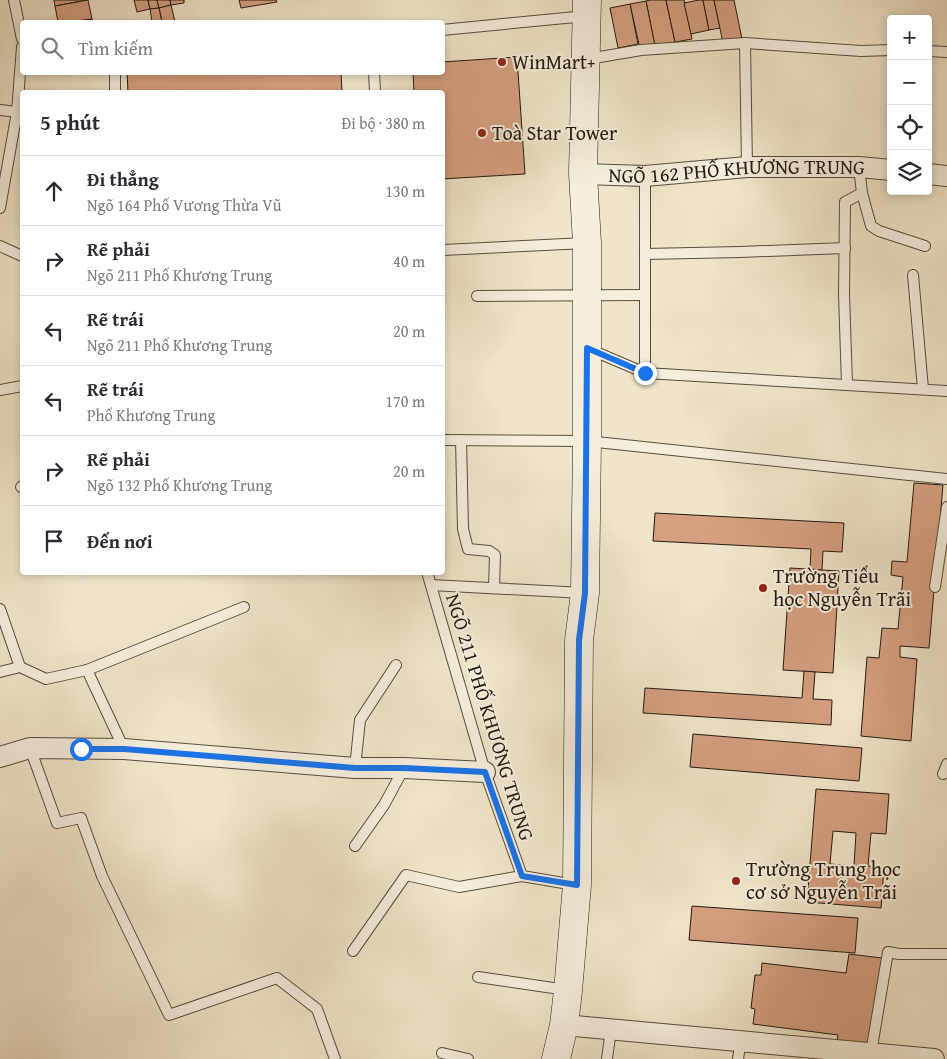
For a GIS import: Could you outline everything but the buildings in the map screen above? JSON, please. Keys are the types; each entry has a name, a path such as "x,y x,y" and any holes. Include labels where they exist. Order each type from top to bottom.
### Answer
{"street":[{"path":"556,1059 564,1025 577,885 579,640 585,593 587,441 587,243 583,174 584,59 587,8"},
{"name":"NGÕ 162 PHỐ KHƯƠNG TRUNG","path":"583,174 645,176 747,167 859,167 887,170"},
{"path":"932,174 947,176"},
{"path":"0,757 30,748 124,749 355,768 404,768 485,772"},
{"path":"564,1025 642,1031 739,1050 871,1053 934,1059"}],"lane":[{"path":"14,0 20,29"},
{"path":"445,30 587,8"},
{"path":"745,43 747,167"},
{"path":"584,59 641,50 745,43 861,51 887,50"},
{"path":"932,51 947,52"},
{"path":"0,208 17,112 20,73"},
{"path":"115,75 115,90"},
{"path":"374,75 375,90"},
{"path":"0,110 17,112"},
{"path":"859,167 862,193 871,226 879,231 925,246"},
{"path":"645,176 645,373"},
{"path":"847,385 844,294 845,202 862,193"},
{"path":"445,250 587,243"},
{"path":"0,246 20,255"},
{"path":"645,254 845,248"},
{"path":"913,275 923,390"},
{"path":"477,296 644,295"},
{"path":"587,348 645,373 947,391"},
{"path":"0,390 20,386"},
{"path":"445,440 587,441 947,479"},
{"path":"461,440 463,529 468,549 489,551 495,555 494,588"},
{"path":"936,587 947,507"},
{"name":"NGÕ 211 PHỐ KHƯƠNG TRUNG","path":"428,575 485,772 522,876"},
{"path":"431,585 585,593"},
{"path":"0,672 20,667 46,679 87,670 244,606"},
{"path":"0,608 20,667"},
{"path":"355,768 360,720 396,665"},
{"path":"87,670 124,749"},
{"path":"30,748 57,823 81,818 102,876 169,1015 277,978 317,1009 335,1059"},
{"path":"943,774 947,764"},
{"path":"355,846 384,805 404,768"},
{"path":"352,951 406,875 459,887 522,876 577,885"},
{"path":"871,1053 888,952 899,954 947,954"},
{"path":"478,977 568,991"},
{"path":"607,1059 611,1029"},
{"path":"442,1053 468,1059"}],"place":[{"name":"WinMart+","path":"502,62"},
{"name":"Toà Star Tower","path":"482,133"},
{"name":"Trường Tiểu học Nguyễn Trãi","path":"763,588"},
{"name":"Trường Trung học cơ sở Nguyễn Trãi","path":"736,881"}],"route":[{"path":"81,749 124,749 355,768 404,768 485,772 522,876 577,885 579,640 585,593 587,348 645,373"}]}
